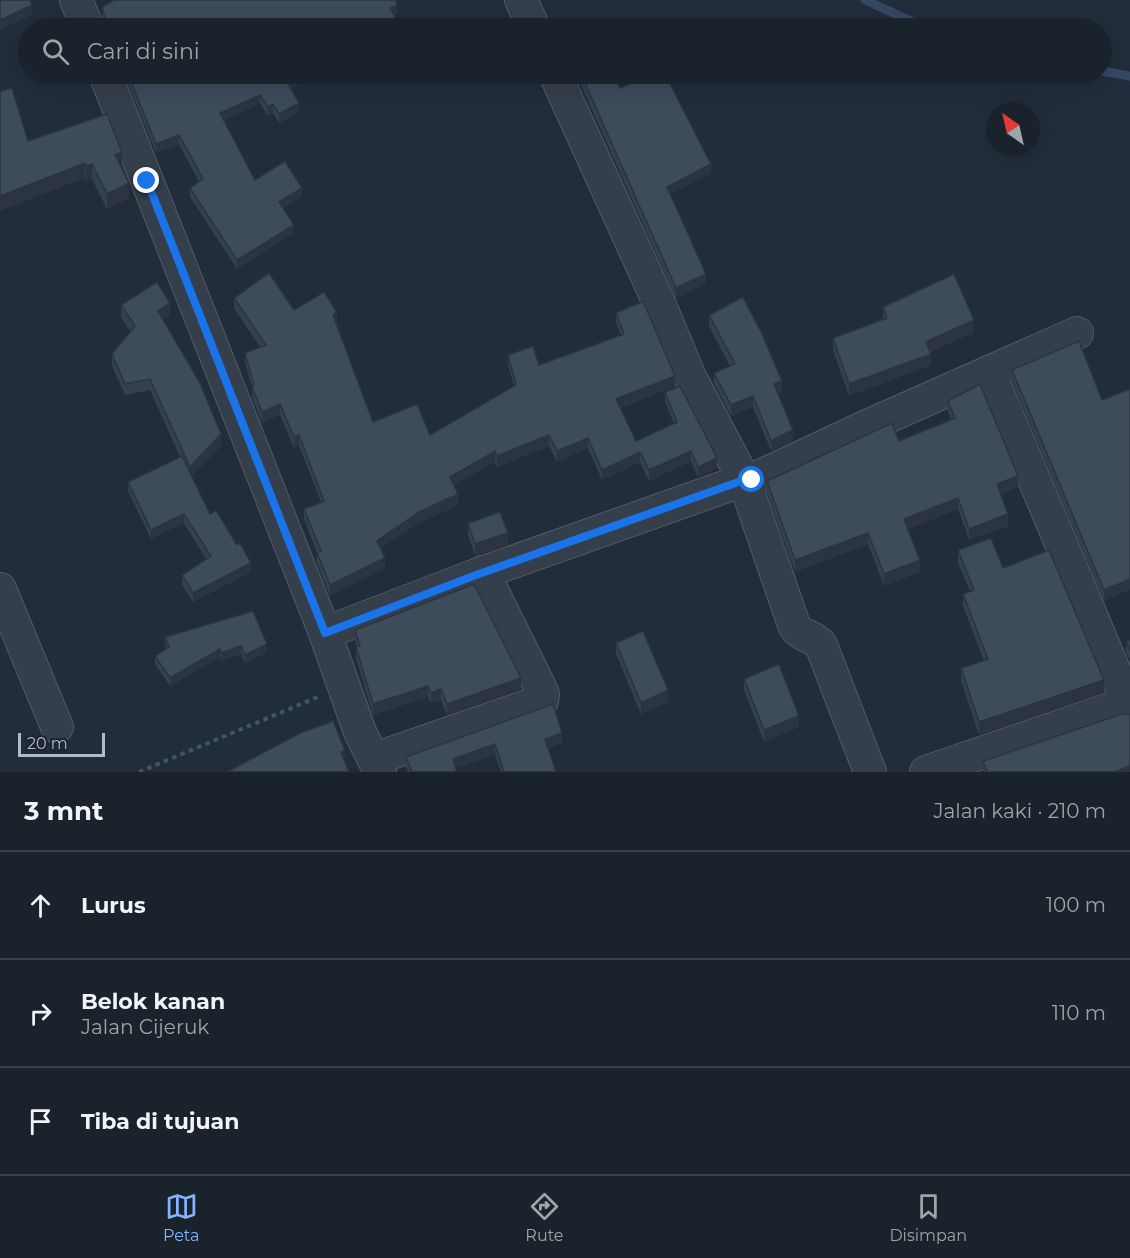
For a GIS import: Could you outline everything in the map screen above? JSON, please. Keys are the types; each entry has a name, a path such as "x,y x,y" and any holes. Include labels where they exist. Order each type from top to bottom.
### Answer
{"street":[{"path":"76,0 84,18"},
{"path":"521,0 529,18"},
{"path":"109,84 325,633 360,732 377,765 542,701 543,694 483,572"},
{"path":"560,84 660,305 690,377 744,480 794,625 797,630 814,638 820,645 870,772"},
{"path":"325,633 483,572 744,480 752,480 1077,333"},
{"path":"926,772 1129,704 989,372"},
{"path":"0,589 57,727"}],"path":[{"path":"139,772 344,686"}],"building":[{"path":"0,0 30,0 32,5 0,20"},
{"path":"114,0 396,0 397,5 390,8 396,18 105,18 102,7"},
{"path":"132,84 289,84 299,103 279,114 273,104 268,107 260,95 220,113 255,180 285,161 302,188 279,202 294,225 237,260 190,188 203,179 179,135 156,144"},
{"path":"585,84 618,84 620,88 629,84 670,84 711,164 667,187 706,274 676,288"},
{"path":"12,88 28,141 107,114 122,152 115,155 129,183 107,194 92,164 86,166 85,163 0,196 0,91"},
{"path":"269,273 294,310 324,292 337,312 333,315 373,422 417,404 430,435 516,385 508,355 533,346 539,365 624,334 616,313 643,301 675,376 616,399 636,441 677,422 665,392 680,386 717,458 698,467 691,451 649,470 640,452 602,470 588,438 557,451 549,435 497,456 495,451 450,477 458,494 419,512 377,541 385,558 330,585 317,553 321,551 304,509 324,501 299,435 294,437 280,404 262,412 252,387 254,386 245,353 266,345 234,298"},
{"path":"954,274 974,320 926,342 931,354 849,384 833,338 887,318 883,307"},
{"path":"157,282 170,303 158,311 200,383 221,434 190,467 150,379 125,384 112,354 135,326 121,305"},
{"path":"743,297 782,381 774,384 793,430 771,441 753,396 731,405 714,373 735,364 709,315"},
{"path":"1079,341 1102,400 1130,389 1130,579 1104,590 1012,370"},
{"path":"980,384 1018,476 997,484 1008,514 969,529 958,498 904,519 920,560 884,574 868,533 795,560 767,481 892,423 899,441 955,418 948,401"},
{"path":"182,456 210,514 216,510 237,545 240,543 251,563 193,593 182,575 211,556 184,514 151,530 128,482"},
{"path":"500,512 508,533 475,544 468,523"},
{"path":"991,538 1003,568 1049,550 1104,680 979,722 961,668 988,659 963,594 974,590 958,550"},
{"path":"474,584 521,678 447,704 441,689 431,693 428,686 373,704 356,647 360,646 355,630"},
{"path":"253,611 267,644 245,655 241,646 221,653 220,649 170,678 155,656 169,647 165,637"},
{"path":"643,631 668,690 641,703 616,643"},
{"path":"779,664 799,716 764,730 744,679"},
{"path":"553,704 562,733 545,739 556,772 504,772 495,744 453,759 457,772 412,772 406,757"},
{"path":"1122,714 1130,714 1130,766 1115,772 987,772 983,761"},
{"path":"333,721 345,750 341,752 349,772 227,772 300,733"}],"waterway":[{"path":"865,0 904,18"},
{"path":"1112,73 1130,76"}],"route":[{"path":"147,181 325,633 476,575 744,480 752,480"}]}
